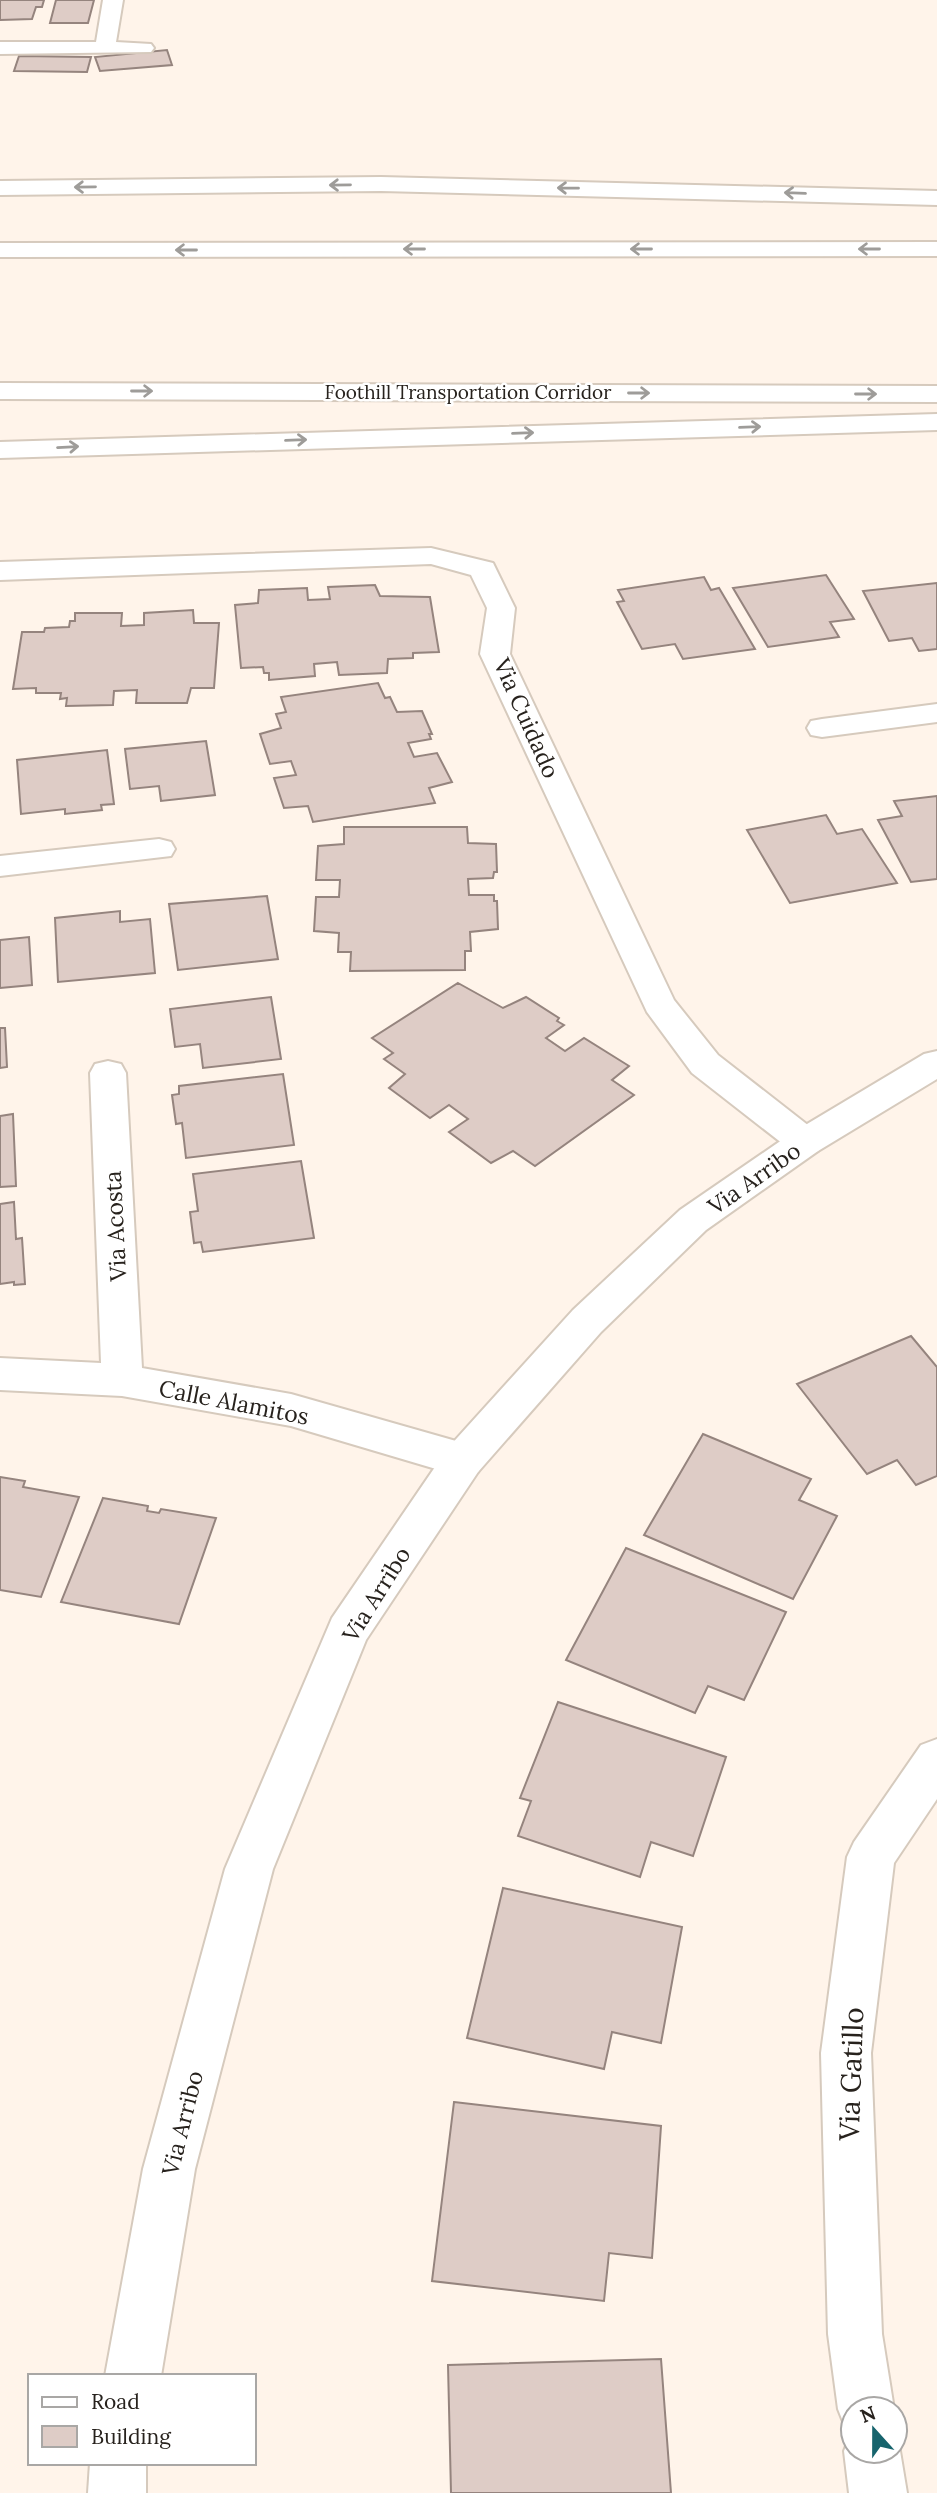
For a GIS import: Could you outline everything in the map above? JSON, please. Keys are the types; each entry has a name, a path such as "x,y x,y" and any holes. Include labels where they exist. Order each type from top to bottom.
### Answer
{"main road":[{"path":"105,48 113,0"},
{"path":"0,48 144,48"},
{"path":"0,188 381,184 937,198"},
{"path":"0,250 937,249"},
{"name":"Foothill Transportation Corridor","path":"0,391 937,394"},
{"path":"0,450 937,422"},
{"name":"Via Cuidado","path":"0,571 431,556 483,569 501,607 495,654 659,1004 705,1064 805,1142"},
{"path":"822,728 937,713"},
{"path":"0,866 159,849"},
{"name":"Via Arribo","path":"133,2374 169,2169 249,1869 348,1631 463,1460 587,1321 693,1220 805,1142 937,1063"},
{"name":"Via Acosta","path":"107,1073 122,1380"},
{"name":"Calle Alamitos","path":"0,1374 122,1380 291,1410 463,1460"},
{"name":"Via Gatillo","path":"864,2395 855,2334 846,2053 871,1857 937,1760"},
{"path":"117,2493 118,2465"},
{"path":"874,2465 878,2493"}],"building":[{"path":"0,0 44,0 42,7 36,7 32,19 0,20"},
{"path":"56,0 94,0 88,23 50,23"},
{"path":"167,50 172,65 100,71 95,57"},
{"path":"19,56 91,57 87,72 14,71"},
{"path":"826,575 854,619 830,622 839,637 768,647 733,588"},
{"path":"704,577 711,590 719,588 755,649 683,659 675,644 642,649 617,602 624,601 618,590"},
{"path":"937,583 937,649 919,651 912,638 889,641 863,591"},
{"path":"375,585 380,596 430,597 439,652 413,653 413,658 388,659 387,673 339,675 337,662 314,664 315,676 269,680 269,673 264,673 263,667 241,668 235,605 258,603 259,590 307,588 308,600 330,599 328,587"},
{"path":"193,610 194,623 219,623 214,688 191,688 187,703 136,703 137,690 114,691 113,705 66,706 67,698 60,699 61,693 36,693 36,688 13,689 22,632 44,632 45,628 69,627 70,621 75,621 75,613 122,613 121,626 144,625 144,613"},
{"path":"378,683 385,698 390,697 397,712 422,711 432,734 429,734 431,739 408,743 414,757 437,753 452,782 429,788 435,803 313,822 308,806 284,808 274,778 296,775 291,761 270,764 260,734 281,728 276,714 286,712 281,697"},
{"path":"206,741 215,795 161,801 159,786 130,789 125,749"},
{"path":"107,750 114,804 101,805 102,810 65,814 65,809 21,814 17,760"},
{"path":"937,796 937,879 911,882 878,820 902,816 894,801"},
{"path":"826,815 837,834 862,829 897,883 790,903 747,830"},
{"path":"344,827 467,827 468,843 496,844 497,872 494,872 493,878 468,879 469,895 494,895 494,901 497,901 498,929 470,932 471,951 465,951 465,970 350,971 351,952 338,952 339,933 314,931 316,897 339,897 340,880 316,880 318,846 344,844"},
{"path":"267,896 278,959 178,970 169,904"},
{"path":"120,911 120,922 150,919 155,973 58,982 55,918"},
{"path":"29,937 32,985 0,988 0,940"},
{"path":"458,983 503,1008 526,997 559,1018 557,1021 564,1025 546,1038 565,1051 584,1038 629,1066 612,1080 634,1095 535,1166 513,1151 491,1163 449,1132 468,1119 449,1105 430,1118 389,1088 405,1074 384,1059 393,1053 372,1038"},
{"path":"271,997 281,1059 203,1068 200,1044 175,1047 170,1009"},
{"path":"0,1028 5,1028 7,1067 0,1068"},
{"path":"283,1074 294,1145 186,1158 182,1123 176,1124 172,1095 179,1094 179,1086"},
{"path":"13,1114 16,1186 0,1187 0,1116"},
{"path":"301,1161 314,1238 203,1252 201,1242 194,1243 190,1212 198,1211 193,1174"},
{"path":"14,1202 16,1239 22,1238 25,1284 0,1284 0,1204"},
{"path":"911,1336 937,1367 937,1476 916,1485 897,1460 867,1474 797,1384"},
{"path":"703,1434 811,1479 799,1500 837,1516 793,1599 644,1535"},
{"path":"0,1477 25,1481 23,1487 79,1497 41,1597 0,1590"},
{"path":"103,1498 148,1506 147,1511 159,1513 161,1509 216,1518 179,1624 61,1602"},
{"path":"626,1548 786,1612 744,1700 708,1686 695,1713 566,1660"},
{"path":"558,1702 726,1757 693,1856 651,1842 640,1877 518,1836 531,1801 520,1798"},
{"path":"503,1888 682,1927 661,2043 612,2032 604,2069 467,2038"},
{"path":"454,2102 661,2126 652,2258 609,2253 604,2301 432,2281"},
{"path":"661,2359 671,2493 451,2493 448,2365"}]}
